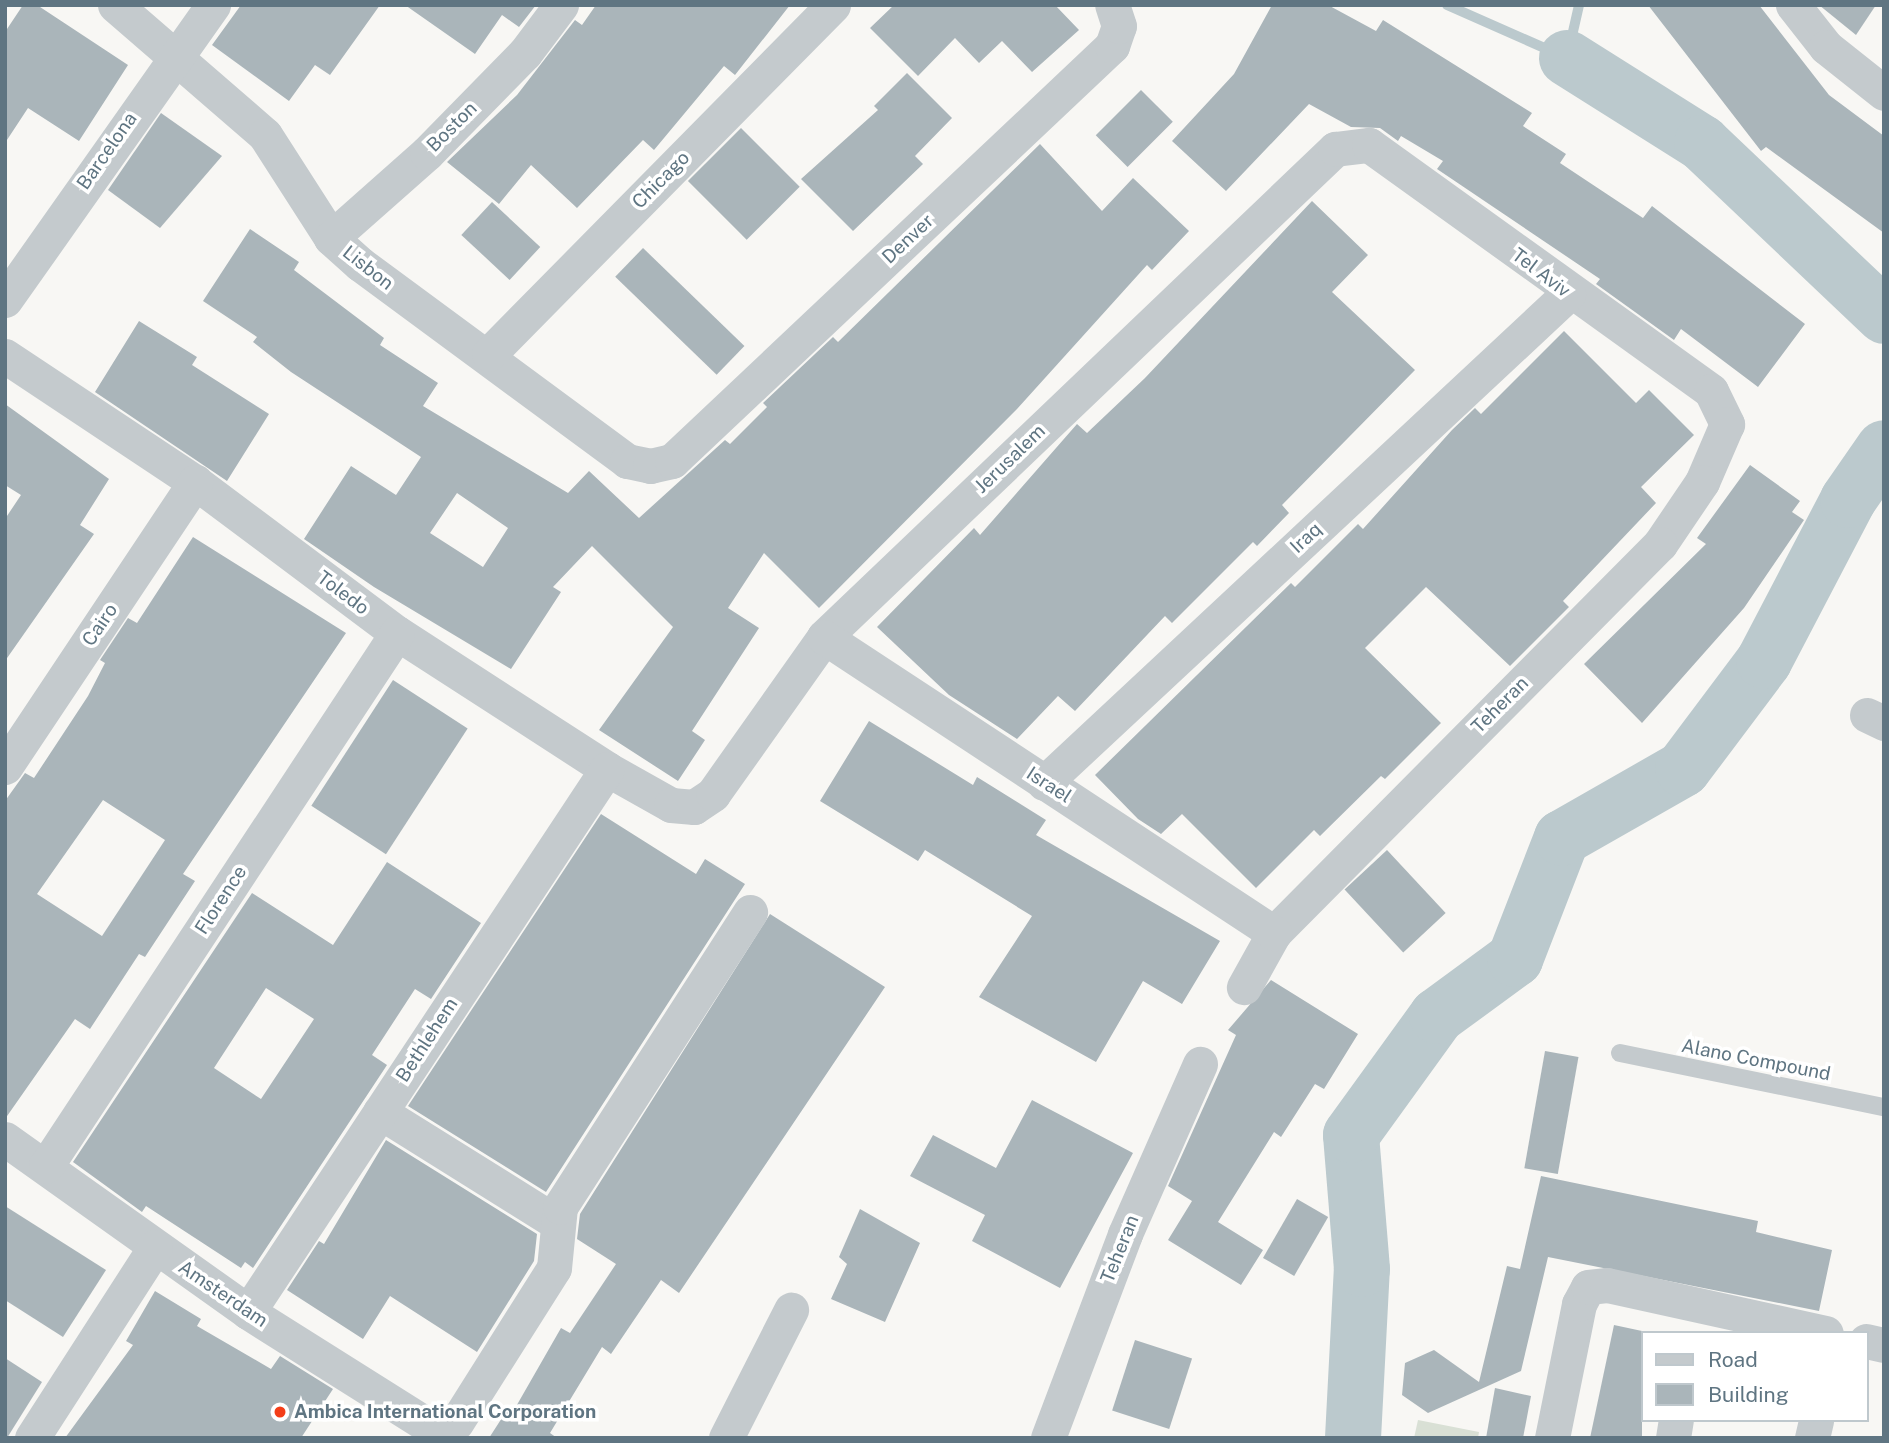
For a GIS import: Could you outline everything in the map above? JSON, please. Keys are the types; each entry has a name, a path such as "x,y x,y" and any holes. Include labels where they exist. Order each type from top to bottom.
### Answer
{"street":[{"name":"Lisbon","path":"115,5 175,53 265,135 331,238 489,354 627,461 649,466 672,461"},
{"name":"Barcelona","path":"5,300 175,53 213,5"},
{"name":"Boston","path":"331,238 427,153 525,53 561,5"},
{"name":"Chicago","path":"489,354 833,5"},
{"name":"Denver","path":"672,461 1112,46 1119,26 1112,5"},
{"path":"1793,5 1826,47 1884,93"},
{"name":"Tel Aviv","path":"1357,143 1380,152 1568,294 1711,391 1723,407"},
{"name":"Jerusalem","path":"694,807 713,794 824,636 1335,149 1357,143"},
{"name":"Iraq","path":"1044,783 1568,294"},
{"name":"Toledo","path":"5,356 195,482 397,633 607,769 671,805 694,807"},
{"name":"Teheran","path":"1244,987 1274,933 1660,544 1721,449 1727,424 1723,407"},
{"name":"Cairo","path":"5,767 195,482"},
{"name":"Florence","path":"46,1166 397,633"},
{"name":"Israel","path":"824,636 1274,933"},
{"name":"Bethlehem","path":"248,1312 607,769"},
{"path":"452,1431 554,1268 556,1222 750,912"},
{"name":"Teheran","path":"1048,1438 1125,1234 1200,1065"},
{"path":"380,1112 556,1222"},
{"name":"Amsterdam","path":"5,1139 248,1312 452,1431"},
{"path":"32,1438 155,1247"},
{"path":"1552,1438 1588,1287 1696,1319 1807,1331"},
{"path":"726,1438 792,1310"}],"lane":[{"name":"Alano Compound","path":"1620,1053 1884,1107"}],"shaded area":[{"path":"1418,1420 1479,1432 1478,1438 1414,1438"}],"building":[{"path":"23,5 37,5 128,65 79,141 28,108 5,143 5,32"},
{"path":"241,5 380,5 330,75 315,65 289,101 212,45"},
{"path":"405,5 536,5 519,27 502,15 475,54"},
{"path":"596,5 790,5 735,75 724,66 654,150 643,140 577,208 531,165 499,204 447,162 517,95 575,20 582,25"},
{"path":"894,5 1055,5 1079,30 1032,72 1002,41 979,63 955,38 918,76 870,28"},
{"path":"1272,5 1328,5 1376,31 1383,20 1532,113 1523,126 1566,154 1560,163 1643,218 1652,206 1805,324 1758,387 1681,329 1674,340 1596,284 1600,279 1437,169 1443,161 1401,136 1398,141 1380,128 1351,127 1309,104 1226,191 1172,141 1234,74"},
{"path":"1648,5 1759,5 1829,95 1884,136 1884,233 1766,147 1761,151"},
{"path":"1819,5 1876,5 1856,35"},
{"path":"907,73 952,118 915,156 923,164 853,231 801,179 878,110 874,106"},
{"path":"1141,90 1173,122 1128,167 1096,135"},
{"path":"161,113 222,156 160,228 108,190"},
{"path":"741,128 800,187 747,240 688,181"},
{"path":"1040,144 1102,211 1133,178 1189,231 1152,270 1147,265 1017,409 819,608 764,553 728,608 759,628 692,731 705,740 678,781 599,730 673,627 592,546 553,587 561,592 511,669 374,587 304,539 351,466 396,495 421,457 291,372 253,342 257,337 203,301 250,229 299,262 294,270 384,338 380,345 438,383 423,406 568,493 589,471 639,518 725,440 730,444 767,407 763,403 833,337 838,342","holes":["457,493 508,528 483,567 430,533"]},
{"path":"1312,201 1368,255 1332,292 1415,370 1282,505 1289,513 1257,546 1253,542 1172,623 1165,616 1075,711 1058,696 1017,739 949,695 877,627 974,528 980,535 1077,424 1087,433 1145,378"},
{"path":"492,202 540,247 510,280 461,235"},
{"path":"643,248 744,346 717,375 615,277"},
{"path":"139,321 197,357 192,365 269,414 227,481 95,392"},
{"path":"1564,331 1636,403 1649,390 1694,435 1641,487 1656,503 1563,601 1569,607 1510,666 1426,587 1365,648 1441,723 1385,779 1381,776 1320,836 1314,830 1256,888 1182,814 1161,834 1138,819 1095,775 1291,583 1295,587 1358,524 1363,529 1452,430 1475,408 1481,414"},
{"path":"5,404 109,479 80,525 94,534 5,661 5,519 21,495 5,485"},
{"path":"1750,465 1800,501 1792,512 1804,520 1744,608 1642,723 1584,664 1706,544 1697,538"},
{"path":"193,537 346,633 183,874 195,881 145,957 139,954 90,1029 75,1019 5,1119 5,801 25,773 34,778 88,696 105,663 100,660 128,618 137,623","holes":["103,800 165,840 102,936 37,894"]},
{"path":"393,680 468,728 386,854 311,806"},
{"path":"869,721 973,785 977,777 1046,820 1036,835 1220,941 1182,1004 1143,981 1096,1062 979,997 1032,916 925,850 918,861 820,801"},
{"path":"601,814 696,874 705,859 745,884 546,1192 408,1106"},
{"path":"1387,850 1446,913 1403,952 1345,890"},
{"path":"387,862 481,923 431,999 415,989 372,1055 387,1065 253,1268 245,1262 241,1268 146,1206 142,1212 73,1162 252,893 333,945","holes":["266,988 314,1019 261,1099 214,1068"]},
{"path":"770,914 885,987 679,1293 661,1280 611,1354 602,1347 550,1433 557,1438 489,1438 509,1407 514,1410 561,1328 570,1333 616,1264 577,1239 580,1214"},
{"path":"1271,980 1358,1034 1324,1089 1315,1084 1281,1137 1274,1132 1218,1222 1263,1250 1241,1285 1168,1240 1192,1201 1168,1186 1236,1035 1228,1030"},
{"path":"1545,1051 1578,1057 1558,1174 1524,1168"},
{"path":"1032,1100 1133,1153 1060,1288 972,1241 985,1215 910,1176 933,1135 996,1168"},
{"path":"386,1140 537,1234 534,1261 477,1352 390,1296 363,1339 287,1290 319,1241 324,1244"},
{"path":"1541,1176 1758,1221 1756,1232 1832,1250 1819,1311 1548,1257 1521,1371 1428,1413 1402,1395 1405,1363 1434,1350 1479,1382 1507,1266 1520,1269"},
{"path":"1297,1199 1328,1217 1294,1276 1263,1258"},
{"path":"5,1206 106,1270 63,1337 5,1300"},
{"path":"860,1209 920,1243 885,1322 831,1299 847,1264 839,1257"},
{"path":"155,1291 201,1319 197,1326 271,1369 280,1356 333,1389 301,1438 65,1438 133,1345 126,1341"},
{"path":"1614,1325 1642,1331 1642,1438 1590,1438"},
{"path":"1135,1340 1192,1359 1169,1429 1112,1410"},
{"path":"5,1358 42,1382 7,1438 5,1438"},
{"path":"1495,1388 1531,1396 1523,1438 1486,1438"}],"waterway":[{"path":"1447,5 1567,58 1579,5"},
{"path":"1567,58 1702,143 1884,316"},
{"path":"1353,1438 1362,1269 1351,1135 1437,1016 1515,959 1562,838 1683,769 1764,661 1848,500 1884,448"}],"place":[{"name":"Ambica International Corporation","path":"280,1412"}]}
